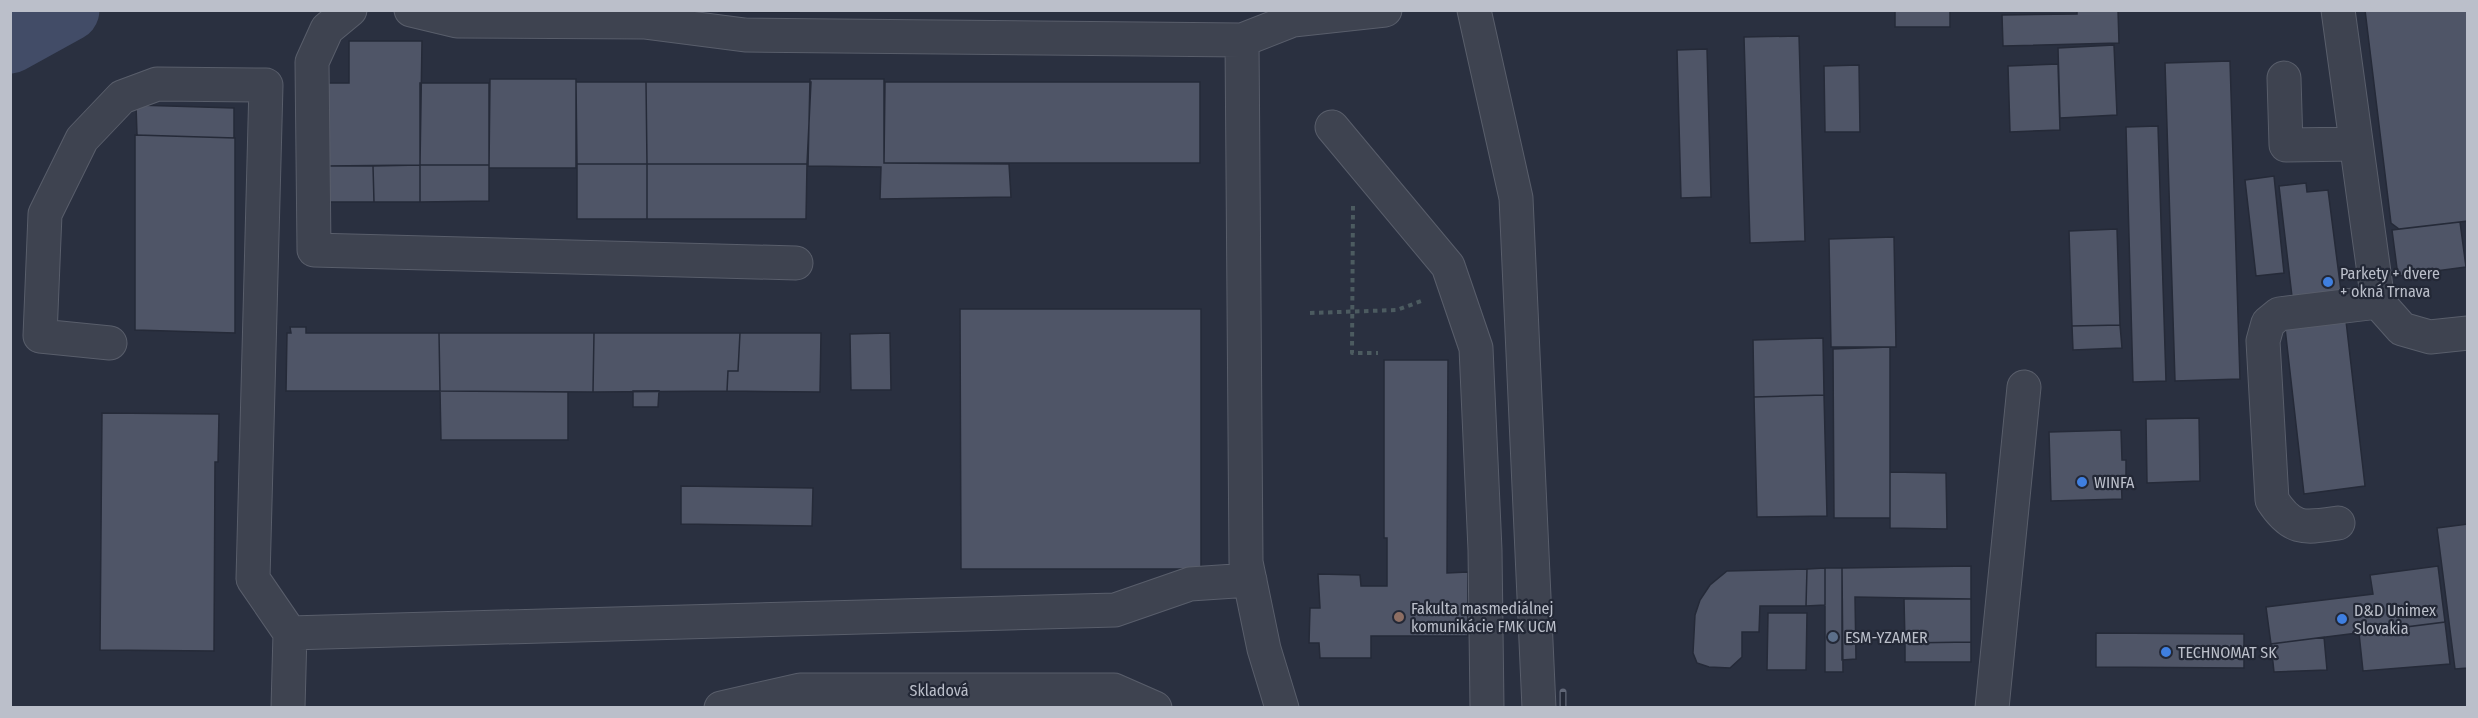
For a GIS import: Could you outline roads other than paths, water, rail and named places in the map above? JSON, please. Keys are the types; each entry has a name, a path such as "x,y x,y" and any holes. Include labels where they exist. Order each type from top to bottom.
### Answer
{"street":[{"path":"350,10 327,29 312,62 314,250 796,263"},
{"path":"411,10 457,21 644,22 745,35 1242,40 1293,20 1385,10"},
{"path":"1474,10 1516,198 1539,708"},
{"path":"2338,10 2378,302 2402,329 2430,338 2468,333"},
{"path":"1242,40 1246,562 1264,649 1282,708"},
{"path":"2284,78 2286,145 2356,144"},
{"path":"110,343 40,336 45,214 82,139 122,97 157,84 266,85 253,579 290,633 288,708"},
{"path":"1332,127 1448,266 1476,348 1485,550 1487,708"},
{"path":"2338,523 2306,527 2284,518 2272,500 2263,341 2268,323 2279,314 2378,302"},
{"path":"1992,708 2024,387"},
{"path":"290,633 1114,610 1190,584 1250,580"},
{"name":"Skladová","path":"721,708 753,704 800,690 1114,690 1155,708"}],"waterway":[{"path":"10,42 68,10"}],"railway":[{"path":"1563,692 1563,708"}],"place":[{"name":"Parkety + dvere + okná Trnava","path":"2328,282"},
{"name":"WINFA","path":"2082,482"},
{"name":"Fakulta masmediálnej komunikácie FMK UCM","path":"1399,617"},
{"name":"D&D Unimex Slovakia","path":"2342,619"},
{"name":"ESM-YZAMER","path":"1833,637"},
{"name":"TECHNOMAT SK","path":"2166,652"}]}
